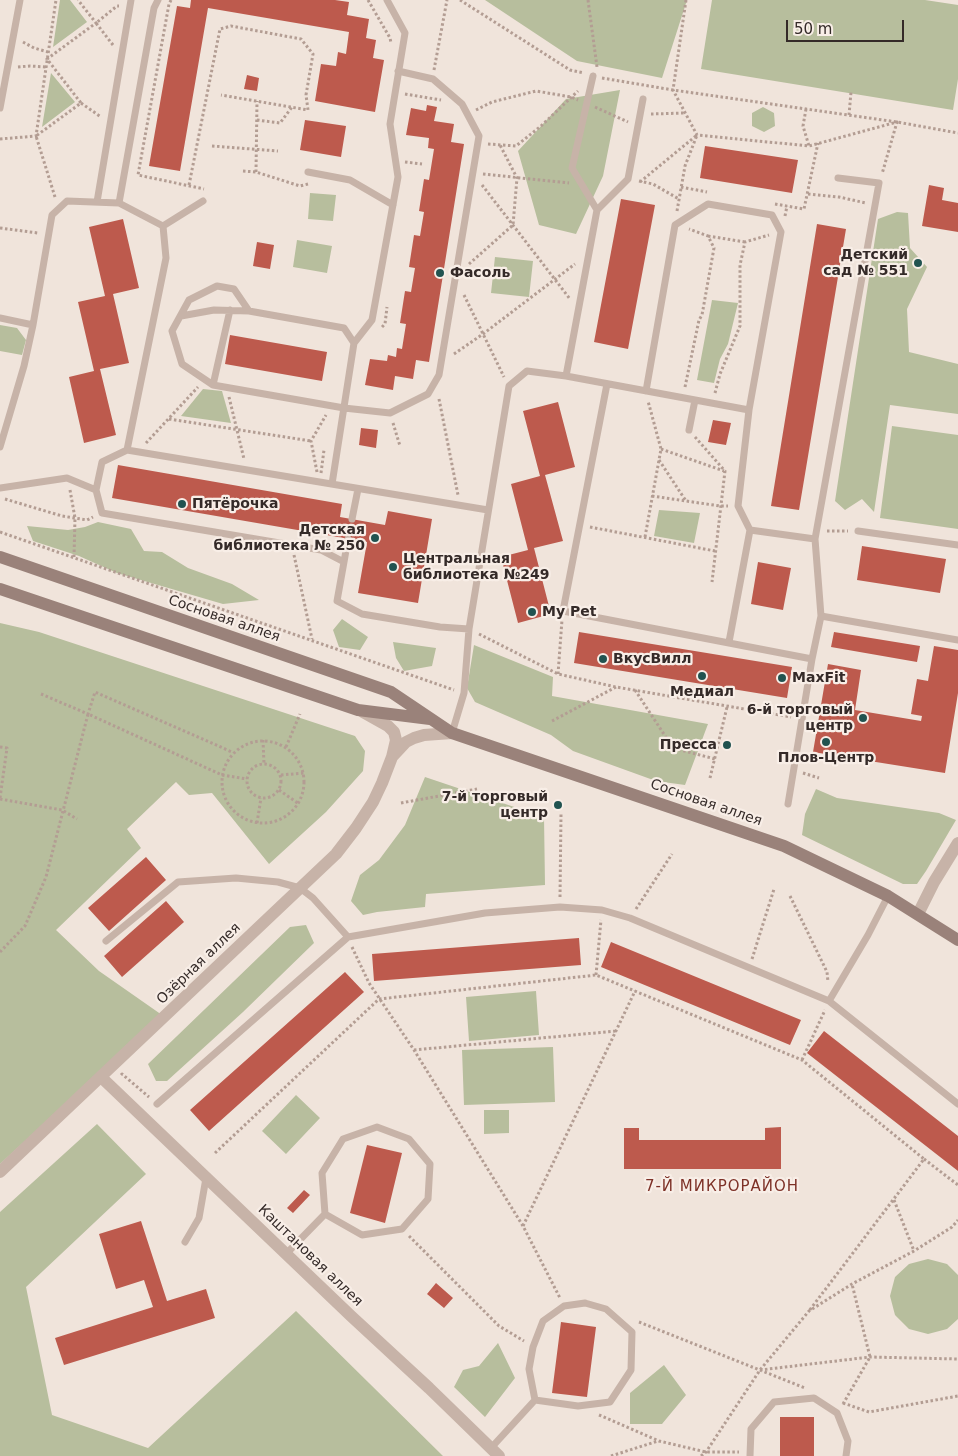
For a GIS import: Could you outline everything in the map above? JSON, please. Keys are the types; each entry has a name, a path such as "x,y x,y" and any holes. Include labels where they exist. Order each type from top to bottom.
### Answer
{"main road":[{"name":"Сосновая аллея","path":"0,557 391,692 452,733 784,846 888,896 958,940"},
{"path":"0,589 363,712 433,719"}],"street":[{"path":"363,712 388,726 394,732 396,740 392,758"},
{"path":"424,735 429,731 433,719"},
{"path":"392,758 406,742 414,738 424,735 452,733"},
{"name":"Озёрная аллея","path":"0,1172 336,854 373,802 392,758"},
{"path":"918,914 934,882 958,843"},
{"name":"Каштановая аллея","path":"101,1077 351,1316 430,1388 495,1452"}],"lane":[{"path":"0,108 20,0"},
{"path":"97,202 131,0"},
{"path":"119,203 154,8 158,0"},
{"path":"332,484 354,343 372,320 398,177 390,124 405,33 387,0"},
{"path":"249,311 234,290 217,286 189,300 172,331 182,364 213,385 344,408 390,413 428,394 439,374 479,136 462,104 433,79 398,72"},
{"path":"596,77 592,84 572,168 597,210"},
{"path":"566,376 597,210 628,179 643,99"},
{"path":"308,172 350,180 393,205"},
{"path":"788,804 821,616 816,531 879,183 838,178"},
{"path":"163,226 203,201"},
{"path":"0,447 24,366 52,215 67,202 119,203 163,226"},
{"path":"646,391 675,225 708,204 772,215 781,232 749,410 738,506 750,530 728,642"},
{"path":"127,450 166,258 163,226"},
{"path":"180,316 214,310 249,311 344,328 354,343"},
{"path":"213,385 230,310"},
{"path":"0,318 33,325"},
{"path":"452,733 464,693 469,629 509,386 526,371 566,376 749,410"},
{"path":"607,384 563,611 812,659"},
{"path":"689,430 695,400"},
{"path":"344,562 321,550 102,513 96,490 102,462 127,450 488,510"},
{"path":"0,488 68,478 96,490"},
{"path":"352,519 358,488"},
{"path":"750,530 815,539"},
{"path":"858,531 958,545"},
{"path":"348,539 337,601 362,614 440,628 469,629"},
{"path":"821,616 958,640"},
{"path":"106,941 178,882 236,878 278,882 300,888 314,898 348,937"},
{"path":"829,1001 868,935 888,896"},
{"path":"157,1104 348,937 486,913 560,907 602,910 630,918 829,1001 958,1104"},
{"path":"286,1254 325,1214 322,1173 343,1138 377,1127 409,1139 430,1164 428,1200 402,1229 362,1235 325,1214"},
{"path":"184,1242 199,1218 206,1178"},
{"path":"585,1303 606,1309 632,1332 631,1370 610,1402 578,1406 536,1400 529,1369 532,1347 544,1321 564,1306 585,1303"},
{"path":"750,1454 751,1428 774,1402 814,1398 837,1413 848,1441 846,1456"},
{"path":"495,1452 536,1400"}],"path":[{"path":"53,195 36,136 56,0"},
{"path":"78,0 113,44 123,49"},
{"path":"368,0 390,38 392,48"},
{"path":"433,79 447,0"},
{"path":"460,0 570,70 596,77 958,132"},
{"path":"588,0 596,77"},
{"path":"686,0 674,90 697,135 685,166 675,225 708,236 745,242 781,232"},
{"path":"169,4 138,175 205,189"},
{"path":"47,59 117,6 130,8"},
{"path":"189,185 220,29 231,26 301,39 313,54 306,95 308,110 221,95"},
{"path":"34,48 48,52"},
{"path":"47,59 81,103 110,124"},
{"path":"30,66 46,67"},
{"path":"478,143 516,146 541,126 581,87 592,84"},
{"path":"468,114 492,102 536,91 571,97 638,126"},
{"path":"849,115 851,92"},
{"path":"404,94 462,104"},
{"path":"256,172 257,101"},
{"path":"0,139 36,136 81,103"},
{"path":"257,120 280,123 292,108"},
{"path":"806,109 802,126 809,146"},
{"path":"640,114 685,113"},
{"path":"640,182 697,135 809,146 897,122"},
{"path":"879,183 897,122"},
{"path":"787,206 804,209 818,143"},
{"path":"500,145 517,178 513,225 455,276 509,386"},
{"path":"212,146 278,151"},
{"path":"405,162 422,164"},
{"path":"243,171 256,172 285,182"},
{"path":"472,173 568,183 574,191"},
{"path":"472,173 578,310"},
{"path":"628,179 652,184 679,199"},
{"path":"808,194 839,197 875,204"},
{"path":"0,228 49,234"},
{"path":"683,398 699,320 702,315 714,248 708,236"},
{"path":"713,403 720,374 740,326 740,264 745,242"},
{"path":"441,363 483,334 588,254"},
{"path":"379,331 385,324"},
{"path":"137,452 205,380"},
{"path":"435,382 460,506"},
{"path":"226,387 246,470"},
{"path":"645,537 661,449 646,391"},
{"path":"319,482 311,441 332,406"},
{"path":"390,413 400,446"},
{"path":"169,419 311,441"},
{"path":"689,430 725,472 712,582"},
{"path":"661,449 725,472"},
{"path":"659,460 687,501"},
{"path":"68,478 75,518 74,557"},
{"path":"652,496 720,506 738,506"},
{"path":"0,497 62,516 87,520 102,513"},
{"path":"580,525 715,550"},
{"path":"816,531 858,531"},
{"path":"0,532 464,693"},
{"path":"292,545 312,640"},
{"path":"558,674 563,611"},
{"path":"469,629 558,674 616,687 802,719"},
{"path":"552,721 616,687"},
{"path":"635,690 673,748 715,759"},
{"path":"0,952 25,926 46,877 62,810 95,692 232,752"},
{"path":"41,694 222,775 247,779"},
{"path":"710,778 727,707"},
{"path":"286,747 300,714"},
{"path":"255,740 263,740 271,740 286,747 298,758 304,773 304,789 299,804 288,816 273,822 257,823 242,818 230,808 222,792 222,775 232,752 240,746 255,740"},
{"path":"263,740 264,764"},
{"path":"0,747 7,748 0,799 62,810 77,819"},
{"path":"258,765 271,765 277,769 280,775 281,783 279,790 274,795 268,798 261,798 255,796 250,791 247,779 252,769 258,765"},
{"path":"794,771 819,778"},
{"path":"280,775 304,773"},
{"path":"401,803 477,789"},
{"path":"279,790 299,804"},
{"path":"257,823 261,798"},
{"path":"560,814 560,907"},
{"path":"630,918 672,854"},
{"path":"750,967 774,889"},
{"path":"790,896 827,972 829,1001 802,1060"},
{"path":"596,975 602,910"},
{"path":"348,937 369,983 414,1050 522,1226 564,1306"},
{"path":"0,943 5,947"},
{"path":"215,1153 379,999 596,975 802,1060 958,1185"},
{"path":"522,1226 635,991"},
{"path":"414,1050 616,1031"},
{"path":"122,1074 157,1104"},
{"path":"701,1456 706,1452 760,1370 809,1311 924,1158"},
{"path":"894,1200 914,1251"},
{"path":"809,1311 852,1284 914,1251 952,1227 958,1220"},
{"path":"402,1229 499,1326 532,1347"},
{"path":"837,1413 870,1357 852,1284"},
{"path":"633,1320 814,1391"},
{"path":"760,1370 870,1357 958,1359"},
{"path":"836,1400 868,1412 958,1396"},
{"path":"578,1406 659,1441 706,1452 750,1454"},
{"path":"611,1456 659,1441"}],"green space":[{"path":"60,0 70,0 87,22 53,47"},
{"path":"485,0 687,0 662,78 577,61"},
{"path":"712,0 925,0 958,5 958,79 953,110 701,69"},
{"path":"51,73 75,102 42,127"},
{"path":"620,90 603,176 576,234 539,225 518,151 566,99"},
{"path":"763,107 774,113 775,126 764,132 752,126 752,113"},
{"path":"310,193 336,195 333,221 308,219"},
{"path":"897,212 908,213 910,248 927,267 907,309 909,352 958,364 958,414 890,405 874,512 862,499 845,510 835,501 878,219"},
{"path":"297,240 332,246 327,273 293,267"},
{"path":"495,257 533,261 529,297 491,293"},
{"path":"712,300 738,303 728,344 720,359 714,383 697,380"},
{"path":"0,325 17,328 26,340 22,355 0,351"},
{"path":"203,389 222,391 231,423 181,416"},
{"path":"892,426 958,435 958,529 880,518"},
{"path":"659,510 700,513 694,543 654,536"},
{"path":"98,522 131,529 144,551 162,552 188,568 232,584 259,600 223,604 117,573 79,556 33,541 27,526 68,530"},
{"path":"342,619 368,637 360,650 339,647 333,630"},
{"path":"0,623 39,632 355,736 365,751 363,771 326,812 269,864 212,793 189,795 176,782 127,829 141,848 56,930 99,971 162,1015 0,1164"},
{"path":"393,642 436,648 432,666 404,671 396,658"},
{"path":"474,645 553,677 552,696 708,724 685,785 656,781 573,751 551,735 475,702 467,688"},
{"path":"425,777 544,817 545,885 426,894 425,907 363,915 351,901 360,875 379,860 405,825"},
{"path":"816,789 837,798 939,813 956,820 917,884 903,884 802,835 805,814"},
{"path":"306,925 314,943 243,1012 167,1081 156,1081 148,1064 290,927"},
{"path":"536,991 539,1035 469,1041 466,997"},
{"path":"553,1047 555,1102 464,1105 462,1050"},
{"path":"296,1095 320,1118 286,1154 262,1131"},
{"path":"484,1110 509,1110 509,1133 484,1134"},
{"path":"97,1124 146,1174 26,1287 52,1415 148,1448 296,1311 443,1456 0,1456 0,1212"},
{"path":"928,1259 947,1264 958,1275 958,1319 947,1329 928,1334 909,1329 895,1315 890,1296 895,1277 909,1264"},
{"path":"498,1343 515,1378 485,1417 454,1387 463,1370 479,1366"},
{"path":"664,1365 686,1395 662,1424 630,1424 630,1393"}],"building":[{"path":"191,0 335,0 349,2 347,15 369,19 366,38 376,40 373,58 384,60 375,112 315,101 321,64 336,66 338,52 346,54 349,32 208,8 180,171 149,166 177,6 190,8"},
{"path":"247,75 259,78 257,91 244,89"},
{"path":"427,105 437,107 434,121 454,124 451,142 464,144 429,362 416,360 413,379 395,376 393,390 365,385 370,359 387,361 388,355 396,357 397,348 402,349 406,324 400,323 405,291 411,292 415,268 409,267 414,235 420,236 424,212 419,211 424,179 429,180 434,149 428,148 429,138 406,135 411,108 426,111"},
{"path":"305,120 346,126 341,157 300,150"},
{"path":"705,146 798,160 792,193 700,178"},
{"path":"929,185 944,188 942,200 958,203 958,232 922,226"},
{"path":"621,199 655,205 628,349 594,342"},
{"path":"123,219 139,288 113,294 129,363 100,369 116,435 84,443 69,377 94,371 78,302 105,296 89,227"},
{"path":"817,224 846,229 799,510 771,506"},
{"path":"257,242 274,245 270,269 253,266"},
{"path":"230,335 327,352 322,381 225,364"},
{"path":"558,402 575,467 545,475 563,541 534,548 551,614 518,623 501,557 528,550 511,484 540,476 523,411"},
{"path":"713,420 731,423 726,445 708,442"},
{"path":"361,428 378,430 376,448 359,445"},
{"path":"118,465 342,504 340,517 385,525 388,511 432,519 418,603 358,593 367,542 112,498"},
{"path":"862,546 946,559 940,593 857,580"},
{"path":"758,562 791,568 783,610 751,604"},
{"path":"579,632 792,667 787,698 574,663"},
{"path":"834,632 920,646 917,662 831,647"},
{"name":"6-й торговый центр","path":"934,646 958,650 958,693 945,773 813,752 828,664 861,670 855,710 921,721 922,716 911,714 917,679 928,681"},
{"path":"146,857 166,880 109,931 88,908"},
{"path":"166,901 184,922 122,977 104,956"},
{"path":"579,938 581,965 374,981 372,954"},
{"path":"611,942 801,1020 790,1045 601,967"},
{"path":"345,972 364,992 209,1131 190,1110"},
{"path":"824,1031 958,1136 958,1171 807,1053"},
{"path":"781,1127 781,1169 624,1169 624,1128 639,1128 639,1140 765,1140 765,1128"},
{"path":"367,1145 402,1153 385,1223 350,1213"},
{"path":"304,1190 310,1195 293,1213 287,1208"},
{"path":"141,1221 167,1301 206,1289 215,1318 64,1365 55,1338 153,1307 144,1280 116,1289 99,1234"},
{"path":"436,1283 453,1298 444,1308 427,1294"},
{"path":"561,1322 596,1327 587,1397 552,1393"},
{"path":"780,1417 814,1417 814,1456 780,1456"}],"place":[{"name":"Детский сад № 551","path":"918,263"},
{"name":"Фасоль","path":"440,273"},
{"name":"Пятёрочка","path":"182,504"},
{"name":"Детская библиотека № 250","path":"375,538"},
{"name":"Центральная библиотека №249","path":"393,567"},
{"name":"My Pet","path":"532,612"},
{"name":"ВкусВилл","path":"603,659"},
{"name":"Медиал","path":"702,676"},
{"name":"MaxFit","path":"782,678"},
{"name":"6-й торговый центр","path":"863,718"},
{"name":"Плов-Центр","path":"826,742"},
{"name":"Пресса","path":"727,745"},
{"name":"7-й торговый центр","path":"558,805"}],"district":[{"name":"7-Й МИКРОРАЙОН","path":"722,1187"}]}
